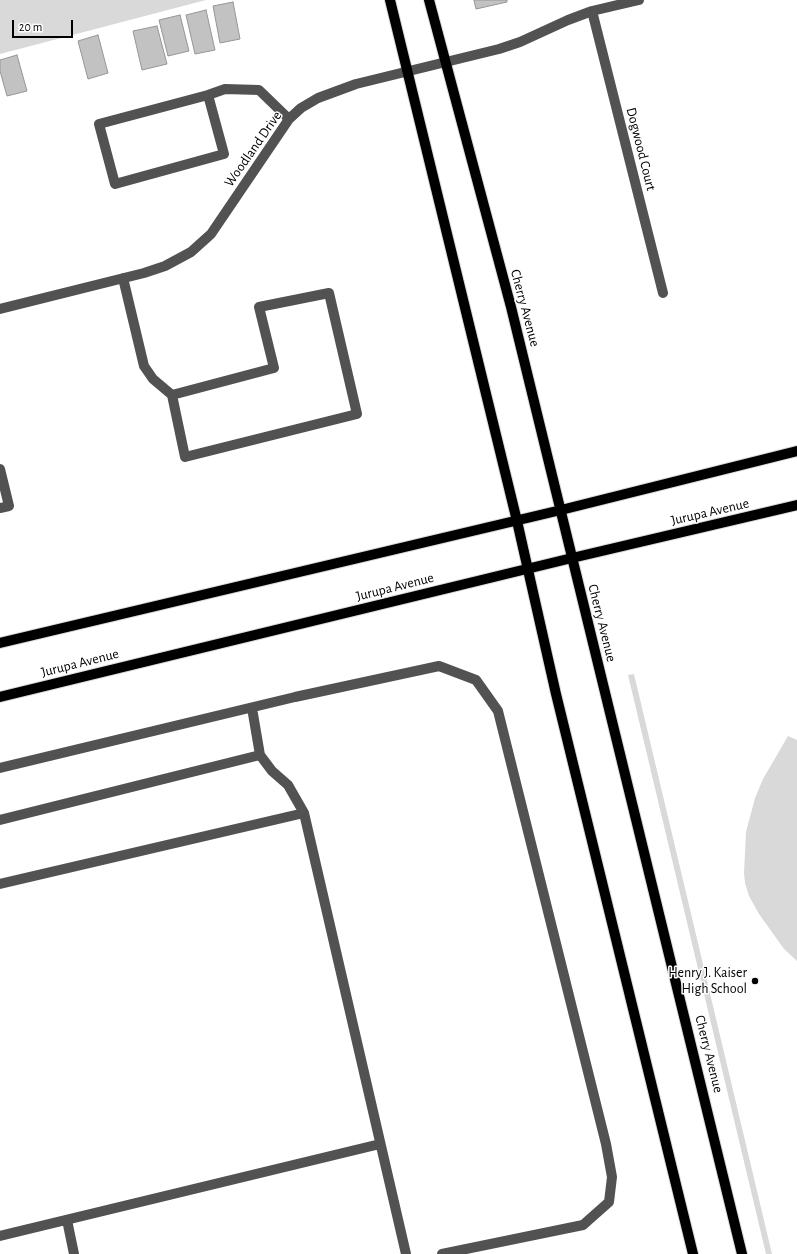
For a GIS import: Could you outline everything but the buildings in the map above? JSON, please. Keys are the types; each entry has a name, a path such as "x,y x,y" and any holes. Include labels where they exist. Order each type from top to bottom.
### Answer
{"main road":[{"path":"390,0 517,521 556,694 693,1254"},
{"name":"Cherry Avenue","path":"429,0 511,306 742,1254"},
{"path":"0,643 517,521 797,451"},
{"name":"Jurupa Avenue","path":"0,697 797,505"}],"street":[{"name":"Woodland Drive","path":"0,310 165,266 191,252 212,234 289,119 301,108 333,92 356,84 499,49 520,42 562,22 592,12 638,0"},
{"name":"Dogwood Court","path":"592,12 663,293"},
{"path":"208,95 224,154 115,184 99,124 208,95 225,89 259,90 289,119"},
{"path":"123,278 144,366 152,379 172,394 185,458 357,414 329,293 259,307 274,368 172,394"},
{"path":"0,469 9,506 0,508"},
{"path":"0,768 252,708 439,666 476,680 498,711 604,1136 612,1177 609,1202 583,1225 442,1254"},
{"path":"252,708 260,755 272,771 288,785 304,813 406,1254"},
{"path":"0,820 260,755"},
{"path":"0,884 304,813"},
{"path":"0,1236 380,1144"},
{"path":"67,1220 74,1254"}],"shaded area":[{"path":"0,0 206,0 0,54"},
{"path":"634,674 772,1254 766,1254 628,675"},
{"path":"788,736 797,740 797,961 784,949 759,914 749,896 744,873 746,832 755,798 763,779"}],"place":[{"name":"Henry J. Kaiser High School","path":"755,981"}]}
